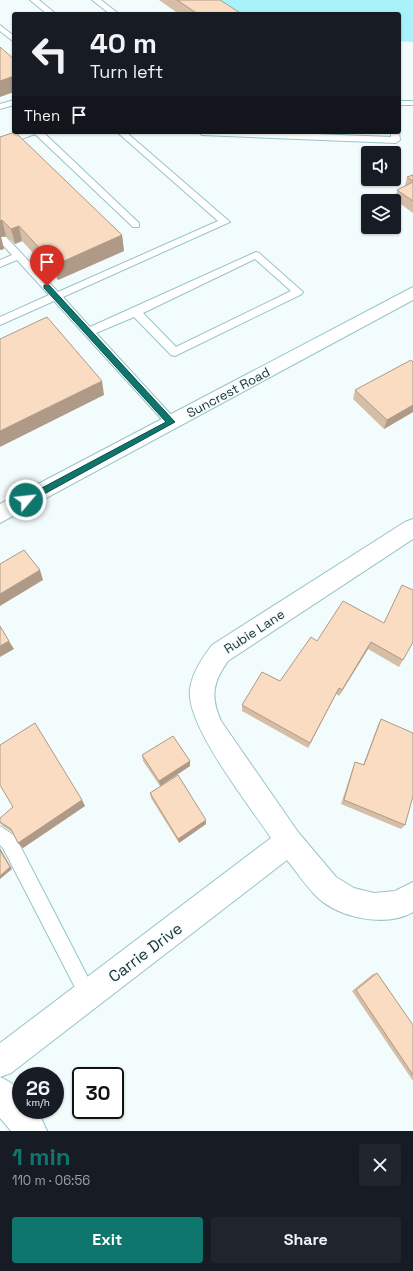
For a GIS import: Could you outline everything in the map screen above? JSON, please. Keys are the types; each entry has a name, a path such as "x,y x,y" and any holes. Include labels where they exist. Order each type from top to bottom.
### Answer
{"street":[{"name":"Suncrest Road","path":"0,514 413,293"},
{"name":"Rubie Lane","path":"413,528 220,653 207,669 202,688 203,709 212,729 289,841 326,887 349,901 374,907 398,905 413,896"},
{"name":"Carrie Drive","path":"0,1062 289,841"},
{"path":"0,1093 31,1131"}],"lane":[{"path":"34,0 49,12"},
{"path":"96,0 111,12"},
{"path":"0,27 12,38"},
{"path":"0,107 12,103"},
{"path":"401,103 413,103"},
{"path":"0,144 27,134"},
{"path":"40,134 136,225"},
{"path":"0,321 225,222 123,134"},
{"path":"250,134 396,140 395,134"},
{"path":"3,239 171,422"},
{"path":"89,332 136,312 256,255 298,292 175,352 136,312"},
{"path":"0,264 19,256"},
{"path":"0,834 9,842 88,995"}],"shaded area":[{"path":"217,0 413,0 413,42 401,41 401,12 237,12"}],"building":[{"path":"177,0 220,0 239,12 195,12"},
{"path":"0,47 12,57 12,77 0,81"},
{"path":"12,133 17,134 122,235 55,265 19,226 11,229 2,220 0,221 0,137"},
{"path":"413,175 413,181 407,177"},
{"path":"413,182 413,201 397,190"},
{"path":"47,317 102,381 0,431 0,339"},
{"path":"411,360 413,362 413,405 387,420 355,390"},
{"path":"24,550 40,570 0,594 0,564"},
{"path":"402,585 413,590 413,642 403,660 371,642 342,690 339,688 310,743 242,705 262,672 280,681 311,637 317,641 343,601 384,623"},
{"path":"0,626 9,641 0,646"},
{"path":"381,719 413,733 413,796 405,825 344,800 355,762 364,765"},
{"path":"35,723 82,800 18,843 11,829 0,822 0,818 13,807 0,785 0,745"},
{"path":"173,736 190,761 159,781 142,755"},
{"path":"178,775 206,820 178,839 150,793"},
{"path":"0,850 10,867 0,876"},
{"path":"377,973 413,1025 413,1075 356,990"}],"route":[{"path":"26,500 171,422 47,286"}]}
